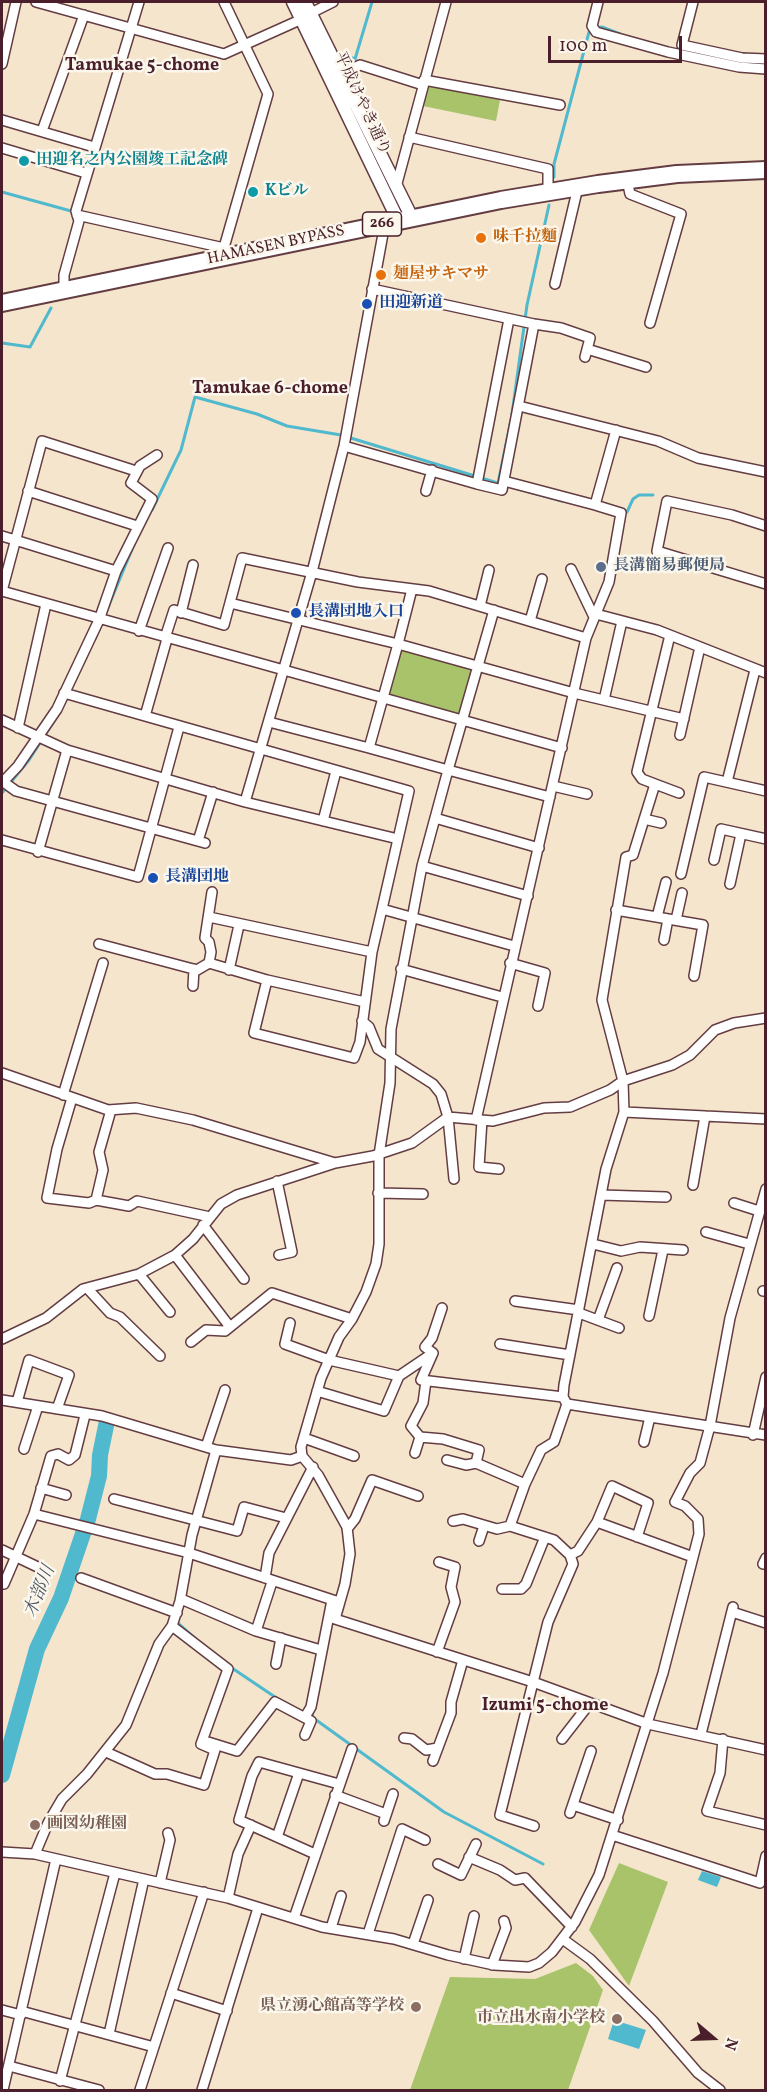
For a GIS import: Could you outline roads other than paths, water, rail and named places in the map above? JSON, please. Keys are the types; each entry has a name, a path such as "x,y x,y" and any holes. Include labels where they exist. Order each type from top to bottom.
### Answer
{"highway":[{"name":"HAMASEN BYPASS","path":"2,303 64,291 223,253 548,192 677,174 765,170"}],"street":[{"path":"2,64 16,2"},
{"path":"36,2 224,54 306,11 333,2"},
{"path":"64,291 64,274 79,220 76,211 140,2"},
{"path":"77,215 223,253 268,94 224,2"},
{"name":"平成けやき通り","path":"293,2 306,11 396,187 399,220"},
{"path":"396,187 446,2"},
{"path":"598,2 592,26 596,32 668,52 739,68 765,69"},
{"path":"693,2 682,45 742,58 765,59"},
{"name":"平成けやき通り","path":"306,11 399,220"},
{"path":"42,131 84,15"},
{"path":"340,74 360,65 423,83 560,105"},
{"path":"2,120 94,147"},
{"path":"409,137 548,170 548,192"},
{"path":"2,148 86,173"},
{"path":"627,180 630,194 681,214 650,323"},
{"path":"555,284 578,187"},
{"path":"245,802 312,572 344,446 372,289 399,220"},
{"path":"372,289 561,328 590,338 586,353 646,367"},
{"path":"477,484 509,319"},
{"path":"344,446 502,490 534,324"},
{"path":"519,406 658,441 698,458 765,472"},
{"path":"595,505 616,430"},
{"path":"136,471 42,441 2,591 166,639 562,748"},
{"path":"157,455 136,471 131,483 152,499 116,571 99,620 67,693 40,739 2,782 14,789 202,842 213,792"},
{"path":"426,491 432,470"},
{"path":"499,1169 478,1167 479,1120 502,997 528,896 586,638 609,582 621,513 504,481"},
{"path":"28,491 137,526"},
{"path":"765,526 732,515 667,501 657,551 765,584"},
{"path":"2,536 116,571"},
{"path":"139,631 168,548"},
{"path":"145,716 174,610 224,625 242,558 412,590 480,606 586,638"},
{"path":"181,613 193,565"},
{"path":"571,569 595,616"},
{"path":"480,606 489,570"},
{"path":"530,621 542,579"},
{"path":"369,748 412,590"},
{"path":"230,603 398,644 574,693 684,719"},
{"path":"18,728 46,604"},
{"path":"306,1714 311,1707 321,1650 336,1601 345,1584 350,1554 347,1529 313,1467 302,1456 301,1448 317,1391 329,1360 339,1337 352,1319 375,1264 379,1244 379,1155 390,1083 391,1029 401,969 422,866 461,720 494,610"},
{"path":"595,616 670,635 765,673"},
{"path":"604,700 622,621"},
{"path":"670,635 637,772 642,779 679,793"},
{"path":"680,735 700,647"},
{"path":"727,782 755,670"},
{"path":"67,693 179,727 409,791 372,952 354,1058 254,1033 267,980"},
{"path":"2,720 68,750 245,802 398,839"},
{"path":"269,722 550,797"},
{"path":"2,840 38,852 138,878 179,727"},
{"path":"38,852 68,750"},
{"path":"322,821 336,771"},
{"path":"681,874 704,777 765,791"},
{"path":"510,1526 525,1484 541,1450 554,1442 565,1400 570,1355 601,1195 624,1112 623,1081 602,1000 626,857 633,855 655,784"},
{"path":"553,786 587,794"},
{"path":"435,818 539,848"},
{"path":"644,819 661,823"},
{"path":"714,860 721,830 765,839"},
{"path":"730,884 741,834"},
{"path":"422,866 528,896"},
{"path":"657,917 666,882"},
{"path":"209,963 211,952 209,942 205,938 212,892"},
{"path":"664,940 682,893"},
{"path":"382,909 514,946"},
{"path":"616,910 703,925 694,976"},
{"path":"209,917 372,952"},
{"path":"230,970 239,925"},
{"path":"99,944 194,969 209,963 267,980 365,1002"},
{"path":"102,963 67,1097 47,1198 89,1203 96,1200 129,1206 137,1201 206,1221 244,1279"},
{"path":"510,963 544,973 538,1006"},
{"path":"194,969 194,986"},
{"path":"401,969 502,997"},
{"path":"2,1339 46,1318 87,1288 139,1274 175,1255 193,1239 221,1204 237,1195 335,1163 379,1155 412,1143 448,1116 493,1121 544,1108 570,1107 610,1090 623,1081 672,1065 690,1055 715,1030 734,1023 765,1018"},
{"path":"362,1021 369,1027 378,1049 433,1084 441,1094 448,1116 454,1179"},
{"path":"2,1073 67,1097 111,1110 136,1108 193,1120 335,1163"},
{"path":"96,1200 103,1170 99,1152 111,1110"},
{"path":"624,1112 765,1119"},
{"path":"693,1185 705,1116"},
{"path":"277,1181 292,1239 292,1252 279,1255"},
{"path":"2,1853 35,1854 204,1892 331,1928 413,1944 492,1965 529,1967 538,1963 564,1940 598,1875 648,1725 699,1534 698,1519 685,1506 675,1502 690,1473 700,1463 710,1426 730,1318 765,1189"},
{"path":"378,1193 423,1194"},
{"path":"601,1195 666,1197"},
{"path":"734,1203 759,1211"},
{"path":"706,1232 749,1244"},
{"path":"593,1244 621,1251 640,1247 683,1250"},
{"path":"649,1316 663,1250"},
{"path":"175,1255 230,1327"},
{"path":"598,1320 617,1268"},
{"path":"139,1274 170,1312"},
{"path":"87,1288 110,1313 120,1317 160,1356"},
{"path":"191,1342 206,1330 225,1330 230,1327 272,1293 352,1319"},
{"path":"515,1301 579,1312 619,1328"},
{"path":"433,1353 425,1347 432,1338 442,1308"},
{"path":"290,1323 285,1344 329,1360 399,1376"},
{"path":"500,1344 570,1355"},
{"path":"317,1391 384,1411 399,1376 433,1353"},
{"path":"433,1353 421,1380 565,1400 765,1436"},
{"path":"17,1402 29,1360 69,1376 57,1409"},
{"path":"753,1435 765,1377"},
{"path":"426,1381 423,1403 411,1426 420,1437 443,1439 479,1450 476,1463"},
{"path":"206,1447 225,1390"},
{"path":"2,1400 102,1416 216,1450 291,1460 302,1456"},
{"path":"24,1449 38,1406"},
{"path":"4,1584 34,1514 51,1456 57,1454 69,1460 75,1455 85,1414"},
{"path":"644,1442 650,1417"},
{"path":"415,1453 420,1437"},
{"path":"304,1438 354,1456"},
{"path":"35,1854 48,1822 62,1799 106,1752 126,1725 159,1644 172,1626 181,1599 196,1520 216,1450"},
{"path":"447,1460 466,1465 476,1463 525,1484"},
{"path":"256,1631 268,1580 269,1553 313,1467"},
{"path":"347,1529 355,1520 372,1480 418,1496"},
{"path":"570,1555 578,1551 597,1522 612,1486 648,1503 637,1537"},
{"path":"41,1488 66,1495"},
{"path":"114,1499 237,1531 244,1507 286,1518"},
{"path":"34,1514 189,1553 336,1601"},
{"path":"453,1521 463,1519 497,1529 510,1526 554,1540 570,1555 573,1564 549,1622 500,1815 534,1826"},
{"path":"597,1522 693,1557"},
{"path":"479,1541 484,1526"},
{"path":"502,1589 522,1589 545,1538"},
{"path":"2,1550 44,1570"},
{"path":"437,1652 454,1602 451,1587 455,1567 439,1562"},
{"path":"81,1578 177,1613"},
{"path":"181,1599 256,1631 321,1650"},
{"path":"701,1734 733,1610 765,1623"},
{"path":"331,1619 534,1682 648,1725 701,1734 765,1750"},
{"path":"106,1752 155,1774 167,1774 204,1785 215,1750 201,1744 228,1669 172,1626"},
{"path":"276,1664 281,1638"},
{"path":"433,1761 451,1713 451,1702 463,1660"},
{"path":"202,1740 237,1751 275,1702 306,1714 310,1721 305,1735"},
{"path":"562,1739 590,1703"},
{"path":"404,1738 412,1739 426,1750 438,1748"},
{"path":"723,1739 720,1773 707,1811 765,1825"},
{"path":"294,1918 352,1749"},
{"path":"591,1751 571,1809 618,1820"},
{"path":"315,1854 239,1820 259,1762 339,1784"},
{"path":"277,1837 299,1773"},
{"path":"335,1795 385,1817 393,1794"},
{"path":"228,1898 238,1854 250,1825"},
{"path":"368,1934 402,1829 424,1840"},
{"path":"160,1882 170,1840 168,1833"},
{"path":"612,1835 760,1882 765,1856"},
{"path":"438,1864 460,1875 476,1844"},
{"path":"470,1857 500,1870 515,1880 525,1878 572,1927"},
{"path":"3,2091 56,1859"},
{"path":"60,2081 115,1873"},
{"path":"109,2034 144,1879"},
{"path":"140,2091 204,1892"},
{"path":"331,1928 341,1896"},
{"path":"413,1944 424,1905"},
{"path":"202,2091 258,1908"},
{"path":"464,1959 474,1916"},
{"path":"492,1965 506,1928 504,1921"},
{"path":"564,1940 598,1967 652,2021 698,2073 720,2091"},
{"path":"171,1993 227,2011"},
{"path":"2,2010 76,2025 154,2047"},
{"path":"9,2066 99,2091"}],"water":[{"path":"702,1871 721,1877 717,1887 698,1880"},
{"path":"614,2020 646,2030 639,2049 608,2039"}],"waterway":[{"path":"344,55 355,59 372,2"},
{"path":"554,177 554,164 589,32 592,28 602,27 620,34"},
{"path":"732,61 752,64"},
{"path":"2,192 71,211"},
{"path":"512,414 527,305 549,205"},
{"path":"2,343 30,347 51,308"},
{"path":"152,510 181,450 195,397 257,414 287,426 341,435 501,484"},
{"path":"498,483 511,420"},
{"path":"508,486 562,501"},
{"path":"624,514 633,499 639,495 653,495"},
{"path":"95,639 135,542"},
{"path":"2,793 29,760 58,715"},
{"name":"木部川","path":"2,1775 37,1649 61,1598 88,1519 99,1476 100,1455 107,1421"},
{"path":"178,1623 205,1647"},
{"path":"229,1666 278,1699"},
{"path":"313,1712 312,1717 444,1812 543,1864"}],"place":[{"name":"田迎名之内公園竣工記念碑","path":"24,161"},
{"name":"Kビル","path":"253,192"},
{"name":"味千拉麵","path":"481,238"},
{"name":"麺屋サキマサ","path":"381,275"},
{"name":"田迎新道","path":"367,304"},
{"name":"長溝簡易郵便局","path":"601,567"},
{"name":"長溝団地入口","path":"296,613"},
{"name":"長溝団地","path":"153,878"},
{"name":"画図幼稚園","path":"35,1825"},
{"name":"県立湧心館高等学校","path":"416,2007"},
{"name":"市立出水南小学校","path":"617,2019"}],"district":[{"name":"Tamukae 5-chome","path":"142,67"},
{"name":"Tamukae 6-chome","path":"270,390"},
{"name":"Izumi 5-chome","path":"545,1707"}]}
